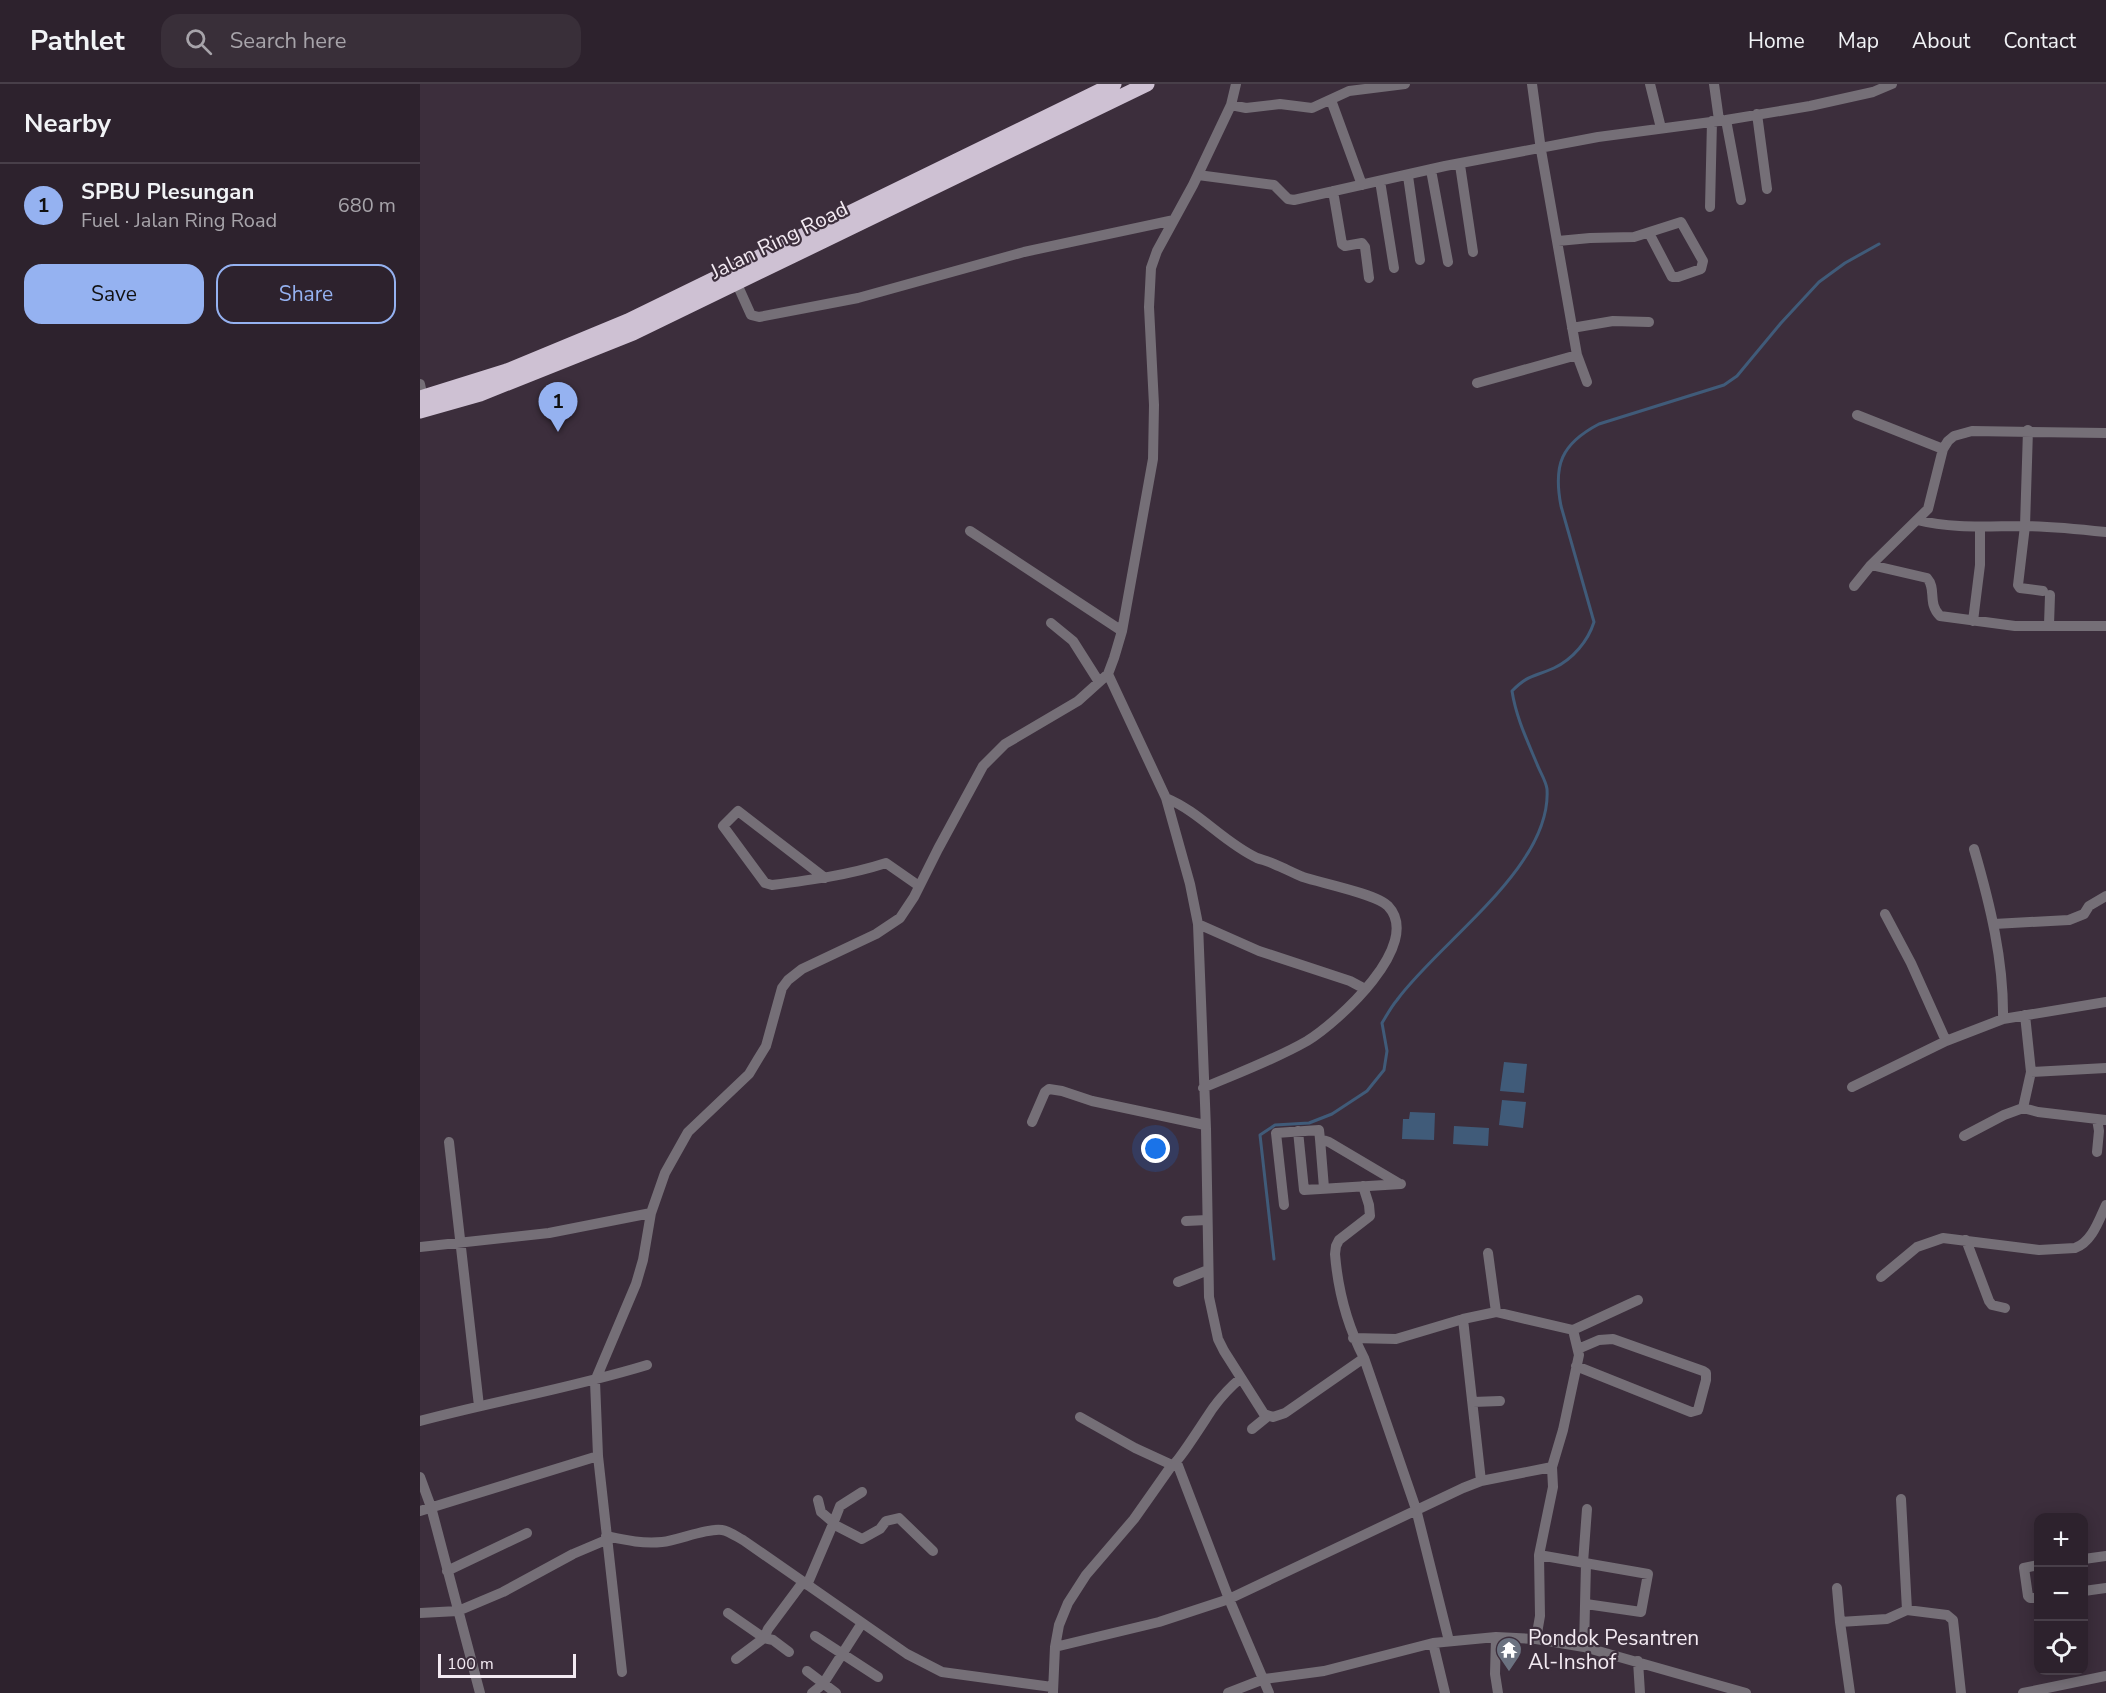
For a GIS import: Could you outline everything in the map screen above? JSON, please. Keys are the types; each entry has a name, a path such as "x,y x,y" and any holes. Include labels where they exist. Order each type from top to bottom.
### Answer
{"highway":[{"name":"Jalan Ring Road","path":"659,314 1114,84"},
{"name":"Jalan Ring Road","path":"421,398 484,380 737,284 1147,84"}],"street":[{"path":"622,1672 598,1456 595,1381 636,1284 643,1260 651,1213 665,1173 684,1137 695,1123 749,1074 766,1046 783,988 788,980 802,969 876,934 891,925 906,911 988,760 1005,744 1078,701 1104,678 1114,658 1122,631 1153,459 1154,405 1149,307 1151,268 1231,105 1236,84"},
{"path":"1231,105 1246,108 1280,104 1312,108 1349,91 1404,84"},
{"path":"1532,84 1541,150 1577,356 1587,382"},
{"path":"1650,84 1661,128"},
{"path":"1714,84 1719,120 1741,200"},
{"path":"1198,175 1274,184 1288,199 1294,200 1598,137 1810,106 1873,92 1892,84"},
{"path":"1331,100 1362,185"},
{"path":"1757,114 1767,189"},
{"path":"1710,207 1719,120"},
{"path":"1460,165 1473,252"},
{"path":"1431,170 1448,262"},
{"path":"1408,176 1420,260"},
{"path":"1380,181 1394,268"},
{"path":"1333,191 1342,244 1345,246 1362,243 1365,247 1369,278"},
{"path":"737,284 747,301 751,315 759,317 858,298 1034,250 1174,220"},
{"path":"1558,241 1634,237 1679,221 1683,222 1703,265 1686,274 1672,277 1649,233"},
{"path":"1572,328 1613,321 1649,322"},
{"path":"1477,383 1577,356"},
{"path":"1857,415 1943,449"},
{"path":"2028,430 2025,526 2018,586 2046,593 2049,625"},
{"path":"1854,586 1871,565 1928,509 1943,449 1954,436 1972,431 2028,430 2106,433"},
{"path":"1917,520 1938,525 2025,526 2106,532"},
{"path":"1973,621 1980,565 1980,527"},
{"path":"970,531 1122,631"},
{"path":"1871,565 1927,578 1932,585 1934,610 1940,616 2015,626 2106,626"},
{"path":"1051,623 1073,641 1104,678 1166,798 1190,884 1198,924 1209,1297 1214,1328 1224,1352 1268,1416"},
{"path":"1166,798 1185,807 1237,847 1257,858 1300,876 1382,901 1396,919 1398,930 1385,963 1365,989 1346,1009 1308,1040 1269,1061 1203,1088"},
{"path":"825,878 738,811 723,826 765,883 772,885 825,878 886,863 919,886"},
{"path":"1974,849 1994,924 2003,994 2003,1020"},
{"path":"1994,924 2069,920 2084,914 2089,906 2106,896"},
{"path":"1886,914 1946,1041"},
{"path":"1198,924 1259,951 1350,981 1365,989"},
{"path":"1852,1087 1946,1041 2003,1020 2106,1002"},
{"path":"2023,1108 2031,1072 2025,1016"},
{"path":"2031,1072 2106,1068"},
{"path":"1032,1122 1045,1092 1054,1089 1092,1101 1205,1127"},
{"path":"1964,1136 2004,1115 2023,1108 2102,1120 2097,1152"},
{"path":"1284,1205 1276,1133 1319,1130 1324,1188"},
{"path":"1298,1131 1304,1190 1401,1184 1320,1139"},
{"path":"448,1142 479,1406"},
{"path":"1364,1186 1370,1216 1336,1246 1336,1263 1344,1309 1353,1338 1364,1358 1416,1509 1449,1641"},
{"path":"1881,1277 1917,1246 1943,1238 2039,1250 2075,1248 2084,1243 2102,1224 2106,1205"},
{"path":"420,1247 549,1233 651,1213"},
{"path":"1186,1221 1207,1220"},
{"path":"1965,1240 1989,1301 1992,1305 2004,1308"},
{"path":"1488,1253 1496,1312"},
{"path":"1178,1282 1208,1270"},
{"path":"1353,1338 1396,1339 1463,1319 1496,1312 1573,1330 1638,1300"},
{"path":"1463,1319 1481,1481"},
{"path":"1536,1639 1540,1616 1539,1555 1553,1487 1552,1467 1563,1430 1576,1366 1578,1349 1573,1330"},
{"path":"1576,1366 1691,1412 1698,1410 1706,1380 1706,1372 1613,1339 1599,1340 1578,1349"},
{"path":"1252,1429 1268,1416 1273,1417 1285,1413 1364,1358"},
{"path":"420,1421 595,1381 646,1365"},
{"path":"420,1613 458,1611 503,1592 606,1538 647,1543 678,1540 715,1530 724,1530 743,1540 906,1654 942,1672 1052,1690 1059,1624 1075,1589 1134,1519 1213,1407 1241,1377"},
{"path":"1473,1402 1500,1401"},
{"path":"1080,1417 1135,1448 1174,1464 1269,1693"},
{"path":"420,1512 598,1456"},
{"path":"1055,1647 1159,1622 1229,1599 1416,1509 1481,1481 1552,1467"},
{"path":"420,1477 431,1507 480,1693"},
{"path":"736,1659 765,1638 768,1629 805,1584 840,1506 862,1492"},
{"path":"1901,1499 1907,1610"},
{"path":"818,1500 821,1512 833,1523 862,1539 880,1528 886,1521 900,1518 933,1551"},
{"path":"1584,1647 1586,1604 1584,1563 1587,1509"},
{"path":"447,1571 527,1533"},
{"path":"1539,1555 1646,1572 1649,1576 1641,1612 1586,1604"},
{"path":"2088,1558 2106,1556"},
{"path":"2034,1566 2024,1568 2028,1596 2034,1599"},
{"path":"1838,1588 1840,1622 1850,1693"},
{"path":"2088,1590 2106,1588"},
{"path":"1840,1622 1887,1619 1907,1610 1947,1615 1953,1620 1961,1693"},
{"path":"728,1613 789,1652"},
{"path":"812,1693 823,1683 862,1623"},
{"path":"815,1636 878,1677"},
{"path":"1496,1637 1495,1674 1498,1693"},
{"path":"1228,1693 1264,1680 1324,1671 1433,1642 1496,1637 1536,1639 1584,1647 1746,1693"},
{"path":"1433,1642 1444,1693"},
{"path":"1638,1661 1640,1693"},
{"path":"807,1671 837,1693"},
{"path":"2022,1693 2106,1676"}],"water":[{"path":"1504,1062 1527,1064 1524,1093 1500,1091"},
{"path":"1502,1100 1526,1102 1523,1128 1499,1125"},
{"path":"1410,1112 1435,1113 1434,1140 1402,1139 1403,1119 1409,1119"},
{"path":"1454,1126 1489,1128 1488,1146 1453,1144"}],"waterway":[{"path":"1274,1259 1260,1135 1275,1125 1309,1123 1332,1114 1367,1091 1384,1070 1387,1051 1382,1023 1391,1008 1416,977 1490,902 1513,875 1532,847 1544,818 1547,789 1522,728 1512,691 1527,679 1567,660 1584,643 1594,622 1561,506 1559,467 1568,448 1576,439 1599,424 1724,385 1737,376 1819,282 1845,263 1879,244"}],"place":[{"name":"SPBU Plesungan","path":"558,432"},
{"name":"Pondok Pesantren Al-Inshof","path":"1509,1673"}]}
